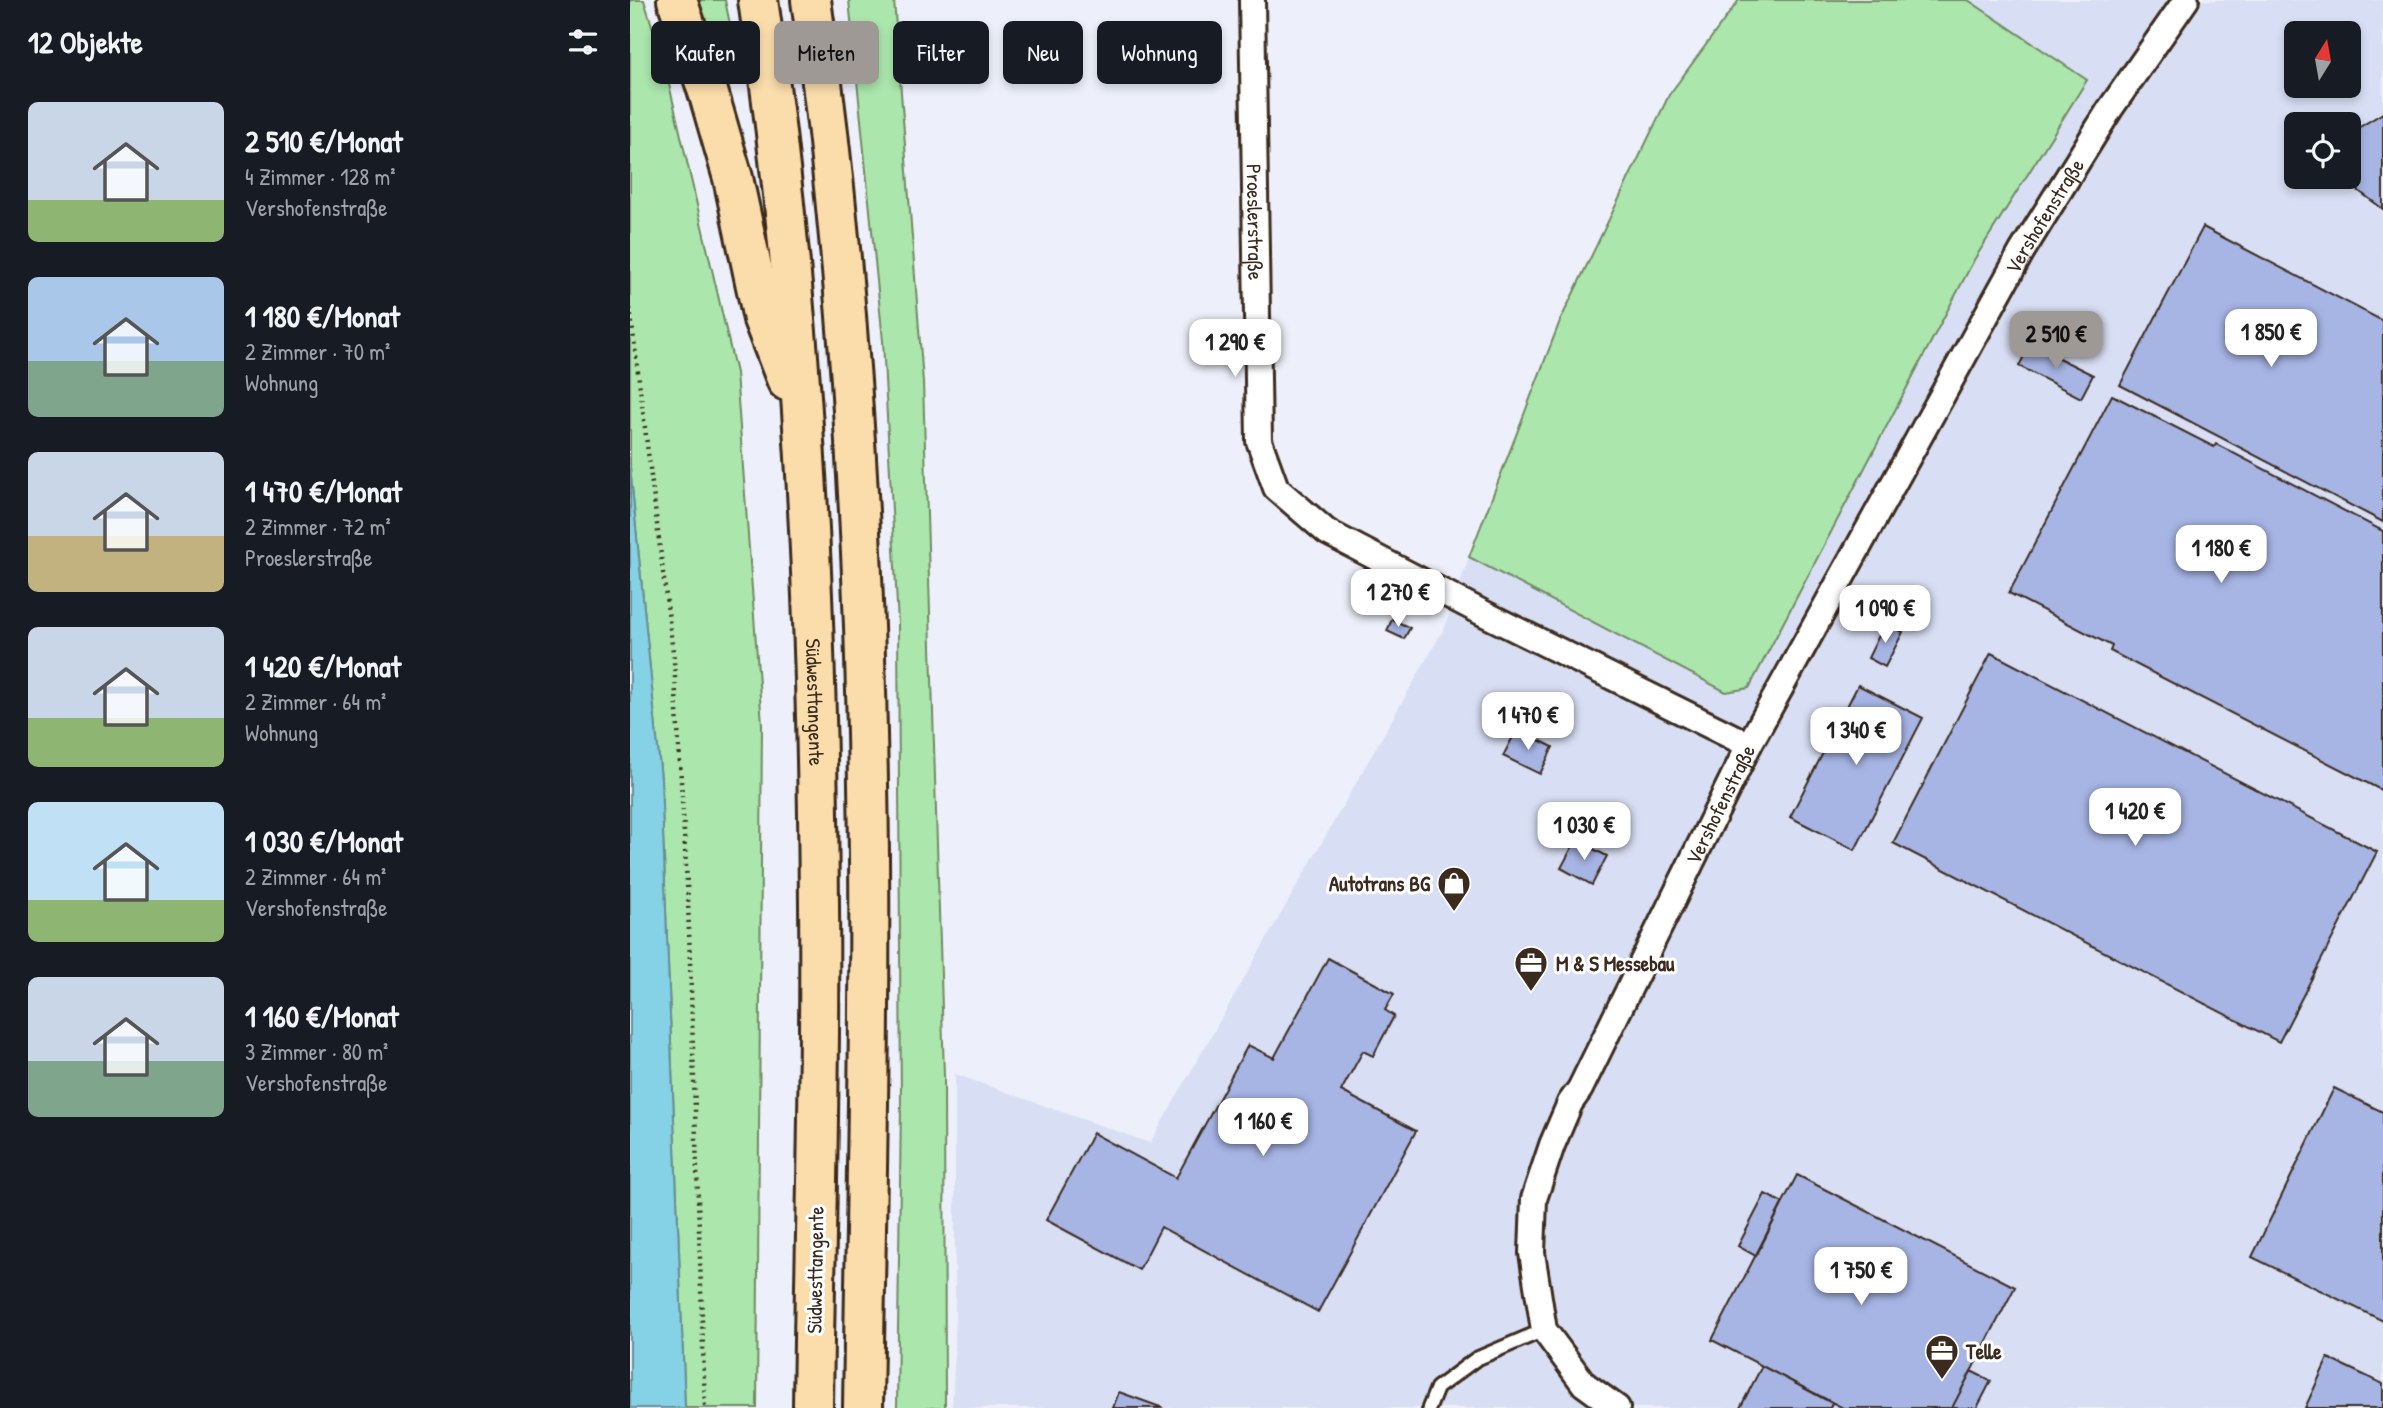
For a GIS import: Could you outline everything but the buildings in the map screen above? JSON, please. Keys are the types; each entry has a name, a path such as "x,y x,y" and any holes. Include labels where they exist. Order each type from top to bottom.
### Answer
{"highway":[{"path":"677,0 709,94 733,178 763,319 803,424"},
{"name":"Südwesttangente","path":"758,0 773,101 803,424 815,679 819,907 813,1408"},
{"path":"811,0 829,135 848,333 861,540 870,929 863,1408"},
{"path":"829,135 838,0"}],"street":[{"name":"Proeslerstraße","path":"1252,0 1259,441 1276,488 1327,532 1749,745"},
{"name":"Vershofenstraße","path":"1616,1408 1584,1384 1544,1330 1532,1253 1534,1199 1552,1145 1570,1103 1580,1089 1749,745 2022,251 2110,109 2186,0"}],"lane":[{"path":"1429,1408 1437,1388 1476,1359 1544,1330"}],"path":[{"path":"630,308 674,660 688,901 705,1408"}],"shaded area":[{"path":"1968,0 2383,0 2383,1408 952,1408 955,1345 955,1074 1150,1143 1445,627 1469,557 1726,691 1974,260 2087,80"}],"green space":[{"path":"630,0 644,0 651,22 651,84 669,84 736,373 762,724 757,1408 685,1408 661,779 630,467"},
{"path":"695,0 725,0 729,21 702,21"},
{"path":"849,0 894,0 893,84 900,84 923,382 944,1075 945,1408 897,1408 901,1105 898,624 883,341 857,84 879,84 879,21 851,21"},
{"path":"1739,0 1968,0 2087,80 1974,260 1749,688 1726,692 1469,557 1560,321 1669,95"}],"water":[{"path":"630,467 661,779 685,1408 630,1408"}],"place":[{"name":"Autotrans BG","path":"1454,913"},
{"name":"M & S Messebau","path":"1531,993"},
{"name":"Telle","path":"1942,1381"}]}
